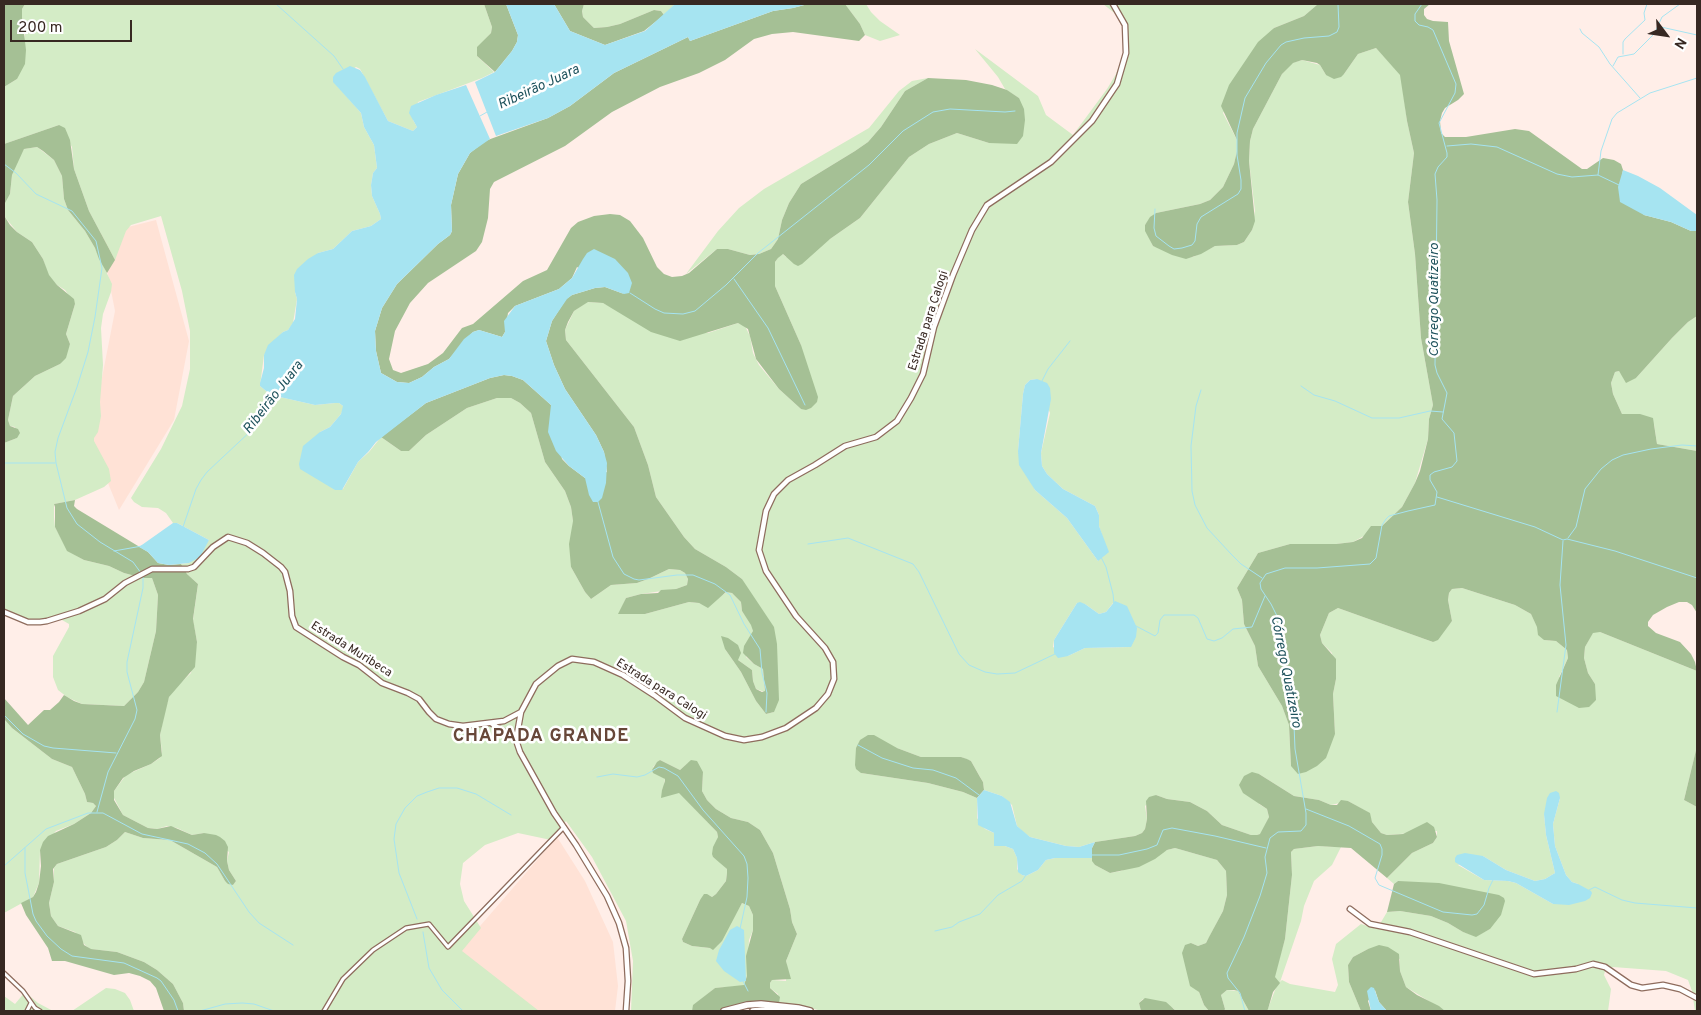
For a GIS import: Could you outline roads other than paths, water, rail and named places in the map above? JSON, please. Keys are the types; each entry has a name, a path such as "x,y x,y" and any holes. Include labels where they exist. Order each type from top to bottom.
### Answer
{"highway":[{"path":"724,1011 747,1005 798,1008 810,1011"},
{"path":"753,1011 788,1011"}],"street":[{"name":"Estrada para Calogi","path":"516,740 521,712 536,684 558,666 572,658 594,662 623,675 686,718 725,736 744,740 786,728 816,708 828,694 834,680 832,662 825,648 796,616 766,571 760,550 766,511 774,494 788,480 845,446 876,437 897,421 923,374 934,328 953,275 972,230 987,205 1051,162 1092,121 1117,84 1126,53 1125,26 1113,4"},
{"name":"Estrada Muribeca","path":"4,612 28,622 40,622 79,611 105,599 125,583 152,569 188,569 194,567 212,548 228,536 246,542 263,553 285,572 290,591 292,616 296,628 359,665 382,683 420,699 428,712 436,719 449,724 463,726 490,723"},
{"path":"490,723 504,721 521,712"},
{"path":"490,723 516,740 520,752 554,814 564,826 607,896 619,923 626,948 628,981 626,1011"},
{"path":"324,1011 344,979 373,950 406,928 430,924 448,947 564,826"},
{"path":"1350,909 1370,924 1410,932 1534,974 1576,969 1593,964 1605,967 1631,985 1642,988 1662,985 1680,989 1697,998"},
{"path":"4,973 23,991 35,1008 40,1011"},
{"path":"27,1011 32,1002"}],"water":[{"path":"506,4 554,4 570,31 605,45 645,31 675,4 808,4 773,11 690,41 688,37 614,73 570,106 548,118 496,136 475,82 495,72 517,42 518,35"},
{"path":"350,66 360,70 365,77 388,121 413,131 417,127 409,113 411,106 466,85 490,139 470,153 458,174 451,205 452,231 450,235 438,244 397,284 382,308 375,331 376,351 381,373 397,382 409,383 422,377 434,367 449,359 464,339 473,332 479,330 502,337 505,332 504,321 515,306 559,289 572,278 587,253 594,249 615,259 628,273 632,283 629,293 624,294 605,287 572,295 567,299 552,321 546,341 565,389 596,435 604,452 607,463 606,483 602,498 598,502 593,502 589,495 585,478 569,466 556,451 548,432 551,405 523,380 504,375 490,378 426,403 376,442 358,462 342,490 335,490 300,469 299,464 303,446 320,432 330,427 341,414 343,406 339,403 315,405 271,395 260,386 260,383 264,368 264,355 268,345 288,330 295,319 297,299 294,275 297,269 318,253 333,249 352,231 371,226 381,219 372,196 373,173 377,168 374,145 364,127 361,113 333,82 333,77 336,73"},
{"path":"1623,170 1660,188 1697,215 1697,231 1691,231 1671,222 1644,215 1620,202 1618,187"},
{"path":"1037,379 1047,383 1050,388 1051,399 1041,453 1042,466 1047,474 1063,489 1095,506 1099,515 1099,526 1109,552 1098,561 1067,518 1035,490 1019,465 1018,451 1023,394 1025,385 1030,380"},
{"path":"173,523 177,523 209,540 200,557 189,563 169,565 158,563 148,552 139,547"},
{"path":"1115,601 1127,606 1137,628 1136,637 1131,647 1085,648 1068,656 1058,658 1054,653 1054,640 1077,603 1085,604 1099,614 1106,612"},
{"path":"984,790 1002,796 1010,802 1017,826 1030,837 1066,846 1079,847 1095,842 1092,848 1092,858 1055,858 1046,860 1038,870 1026,876 1022,875 1018,872 1017,858 1013,849 1005,846 994,846 994,833 978,825 977,798"},
{"path":"1556,791 1559,793 1560,798 1553,824 1555,846 1566,875 1572,882 1591,891 1590,898 1569,905 1553,904 1516,883 1484,880 1455,862 1457,855 1465,853 1483,856 1506,870 1535,881 1545,879 1555,873 1546,835 1544,814 1547,798 1550,793"},
{"path":"737,926 744,930 746,981 740,982 724,971 716,961 719,950 730,930"},
{"path":"1371,987 1374,988 1379,1002 1387,1011 1371,1011 1367,991"}],"waterway":[{"path":"276,4 334,56 343,69"},
{"path":"1155,209 1154,228 1156,236 1174,249 1182,248 1192,245 1195,241 1197,224 1201,217 1238,194 1241,189 1241,180 1237,155 1237,133 1245,98 1266,63 1281,45 1304,38 1329,36 1337,32 1339,27 1338,4"},
{"name":"Córrego Quatizeiro","path":"1245,1011 1240,993 1228,978 1227,973 1260,896 1267,873 1265,857 1270,838 1278,832 1301,831 1306,825 1306,813 1295,749 1293,701 1279,649 1278,618 1261,589 1260,583 1266,574 1285,568 1317,568 1370,564 1376,558 1382,525 1386,519 1389,516 1435,505 1437,492 1430,480 1430,475 1452,467 1457,461 1454,433 1442,419 1447,393 1435,365 1437,200 1435,174 1438,167 1447,157 1439,123 1455,93 1456,84 1433,30 1419,25 1415,21 1415,14 1422,4"},
{"path":"1623,54 1623,42 1645,20 1644,13 1647,4"},
{"path":"1655,32 1662,17 1680,4"},
{"path":"1613,66 1618,57 1634,54 1661,27 1697,35"},
{"path":"1580,29 1582,33 1599,47 1610,64 1640,98"},
{"path":"1598,175 1601,151 1612,119 1617,113 1650,93 1697,78"},
{"path":"630,293 664,313 683,314 695,311 726,285 758,253 869,165 903,131 933,112 950,109 1015,111"},
{"name":"Ribeirão Juara","path":"480,116 487,112"},
{"path":"1447,146 1471,144 1497,147 1557,174 1572,177 1598,175 1619,185"},
{"path":"4,164 16,173 36,194 72,211 96,241 102,268 95,317 88,352 58,438 55,452 56,463 67,508 77,524 100,542 133,562 141,573"},
{"path":"734,279 768,328 805,405"},
{"path":"1042,381 1048,369 1070,341"},
{"path":"1301,386 1314,395 1335,401 1372,418 1399,418 1430,411 1443,412"},
{"path":"1201,390 1196,406 1191,446 1192,491 1195,505 1207,528 1241,564 1262,578"},
{"name":"Ribeirão Juara","path":"183,527 201,480 207,472 254,428 277,395"},
{"path":"1568,538 1576,527 1585,489 1601,469 1612,460 1623,455 1651,449 1682,445 1697,446"},
{"path":"4,463 55,463"},
{"path":"1437,497 1535,527 1563,540 1567,539 1615,551 1697,578"},
{"path":"598,502 613,557 624,574 639,580 693,575 715,584 730,595 744,624 760,649 762,673 767,693 766,712"},
{"path":"808,544 848,538 913,564 919,572 959,654 969,665 985,672 997,674 1015,673 1055,654"},
{"path":"1557,712 1566,645 1560,585 1563,541"},
{"name":"Ribeirão Juara","path":"114,551 142,546"},
{"path":"1101,557 1106,567 1114,604"},
{"name":"Ribeirão Juara","path":"97,812 108,772 135,719 137,710 127,672 127,662 143,588 143,577"},
{"path":"1136,626 1155,636 1158,633 1160,620 1164,615 1194,615 1198,618 1207,639 1214,641 1222,638 1233,629 1252,627 1265,596"},
{"path":"4,715 23,734 44,746 116,753"},
{"path":"858,745 882,758 913,768 933,770 956,778 979,795"},
{"path":"597,777 613,774 637,777 659,767 678,776 703,810 744,856 747,864 747,897 740,929"},
{"path":"417,919 399,873 394,839 396,824 405,808 417,796 427,792 439,788 457,788 476,794 511,815"},
{"path":"1306,809 1349,826 1380,844 1382,855 1375,878 1379,885 1443,912 1477,914 1484,905 1493,880"},
{"path":"4,866 46,829 88,813 103,813 142,834 188,844 205,853 217,864 249,912 259,923 293,945"},
{"path":"1092,855 1119,855 1147,849 1157,845 1163,830 1172,828 1266,848"},
{"path":"25,848 25,873 33,914 47,936 72,956 124,963 157,978 174,1000 178,1011"},
{"path":"935,931 952,927 959,922 980,914 998,895 1022,881 1026,875"},
{"path":"1589,890 1595,887 1622,900 1635,903 1697,908"},
{"path":"423,932 429,968 442,990 463,1011"},
{"path":"743,981 748,991"},
{"path":"200,1011 225,1004 242,1003 254,1004 274,1011"}],"district":[{"name":"CHAPADA GRANDE","path":"541,737"}]}
